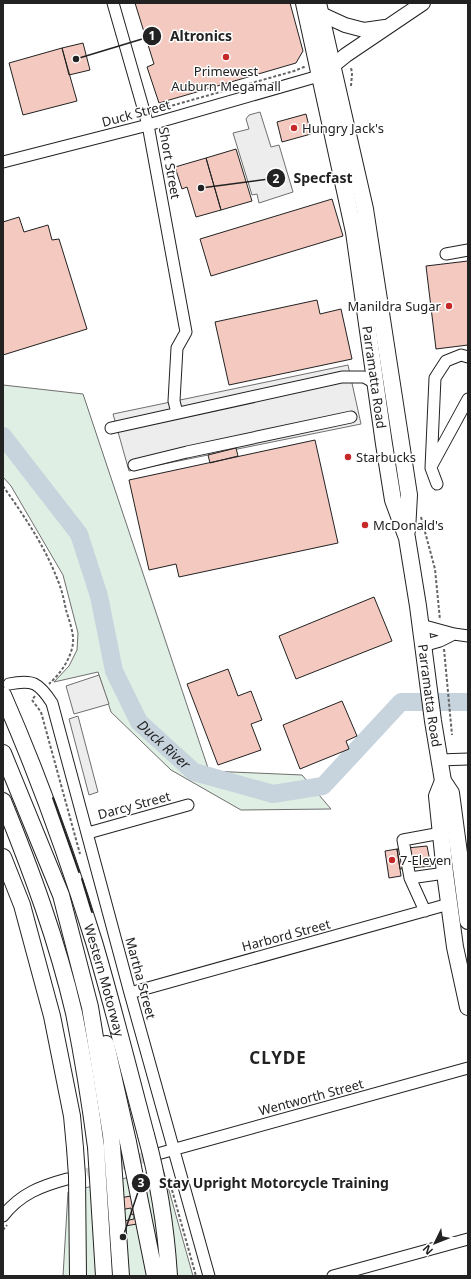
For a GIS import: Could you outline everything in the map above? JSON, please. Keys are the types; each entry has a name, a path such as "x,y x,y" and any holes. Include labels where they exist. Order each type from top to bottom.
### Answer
{"highway":[{"name":"Parramatta Road","path":"304,3 327,70 365,209 409,495 407,538 433,721 443,781 451,793 465,871 468,921"},
{"name":"Parramatta Road","path":"320,8 327,70 354,232 393,500 407,538"},
{"name":"Western Motorway","path":"6,689 13,717 39,782 89,928 155,1169 166,1235 169,1276"},
{"name":"Western Motorway","path":"3,753 61,895 90,1007 111,1135 104,1147 104,1276"},
{"name":"Parramatta Road","path":"443,781 438,796 445,873 455,947 468,1007"},
{"name":"Western Motorway","path":"3,801 36,886 69,997 104,1147 121,1276"},
{"path":"3,857 22,905 52,1016 72,1116 77,1184 78,1276"},
{"path":"61,895 89,974 113,1070 155,1276"}],"main road":[{"path":"327,70 346,55 422,3"},
{"path":"320,8 345,25 364,30 389,26"}],"street":[{"name":"Short Street","path":"113,3 148,125 186,332 177,348 174,401 178,413"},
{"name":"Duck Street","path":"3,162 148,125 312,78 327,70"},
{"path":"446,254 468,250"},
{"path":"437,484 431,468 435,378 446,361 460,355 468,357"},
{"path":"111,428 342,377 364,376 375,383"},
{"path":"431,468 468,399"},
{"path":"134,465 187,452 351,417"},
{"path":"420,625 468,636"},
{"path":"423,646 440,641 454,634"},
{"path":"6,689 28,681 42,690"},
{"name":"Martha Street","path":"42,690 52,703 130,993 209,1276"},
{"path":"439,760 468,759"},
{"name":"Darcy Street","path":"88,833 188,805"},
{"path":"425,911 410,878 403,840 441,833"},
{"path":"410,878 445,873"},
{"name":"Harbord Street","path":"130,993 450,904"},
{"name":"Wentworth Street","path":"161,1153 468,1068"},
{"path":"3,1216 17,1201 28,1193 45,1185 67,1179"},
{"path":"333,1276 468,1239"}],"path":[{"path":"158,110 294,71 304,67 307,62"},
{"path":"3,486 47,556 59,582 70,624 73,642 69,656 58,676 42,690"},
{"path":"445,665 452,735"},
{"path":"172,1187 196,1276"}],"green space":[{"path":"3,385 83,394 209,771 302,775 331,809 241,810 171,770 111,712 98,672 54,682 69,666 77,650 78,633 63,575 11,486 3,477"},
{"path":"163,1169 193,1276 63,1276 68,1192"}],"shaded area":[{"path":"260,112 271,147 279,145 293,192 259,203 257,194 252,195 233,133 249,129 246,119 249,115"},
{"path":"348,365 361,424 129,471 113,414"},
{"path":"99,675 109,704 74,714 66,686"},
{"path":"78,716 98,792 89,795 69,719"}],"building":[{"name":"Primewest Auburn Megamall","path":"135,3 290,3 303,51 296,63 159,103 147,67 154,64"},
{"path":"83,43 90,70 69,75 62,48"},
{"path":"62,48 77,101 23,115 9,63"},
{"name":"Hungry Jack's","path":"306,114 311,134 282,142 277,122"},
{"path":"236,149 252,201 221,210 206,158"},
{"path":"206,158 221,210 196,217 187,187 182,189 175,167"},
{"path":"332,199 343,236 211,276 200,239"},
{"path":"19,217 24,232 48,225 52,240 59,239 87,329 3,355 3,222"},
{"name":"Manildra Sugar","path":"468,261 468,345 436,349 426,266"},
{"path":"317,300 320,314 341,309 352,359 229,385 215,322"},
{"path":"315,440 338,543 179,577 176,564 149,570 129,480"},
{"path":"236,448 238,456 210,463 208,455"},
{"path":"374,597 392,641 296,679 279,636"},
{"path":"228,669 238,696 251,691 262,720 251,724 261,750 218,765 187,684"},
{"path":"342,701 357,736 346,741 349,749 300,769 283,725"},
{"path":"427,846 431,866 400,869 397,849"},
{"name":"7-Eleven","path":"397,849 401,876 389,878 385,851"},
{"path":"138,1195 143,1223 125,1226 124,1221 134,1219 134,1214 132,1215 131,1208 114,1211 112,1199"}],"waterway":[{"name":"Duck River","path":"3,436 79,534 99,596 114,671 139,722 194,772 273,794 323,786 401,702 468,702"}],"tunnel":[{"path":"71,1178 157,1154"}],"wall":[{"path":"53,798 79,872"},
{"path":"82,879 92,912"}],"place":[{"name":"Primewest Auburn Megamall","path":"226,57"},
{"name":"Altronics","path":"76,59"},
{"name":"Hungry Jack's","path":"294,128"},
{"name":"Specfast","path":"201,188"},
{"name":"Manildra Sugar","path":"449,306"},
{"name":"Starbucks","path":"348,457"},
{"name":"McDonald's","path":"365,525"},
{"name":"7-Eleven","path":"392,860"},
{"name":"Stay Upright Motorcycle Training","path":"123,1237"}],"district":[{"name":"CLYDE","path":"278,1058"}]}
